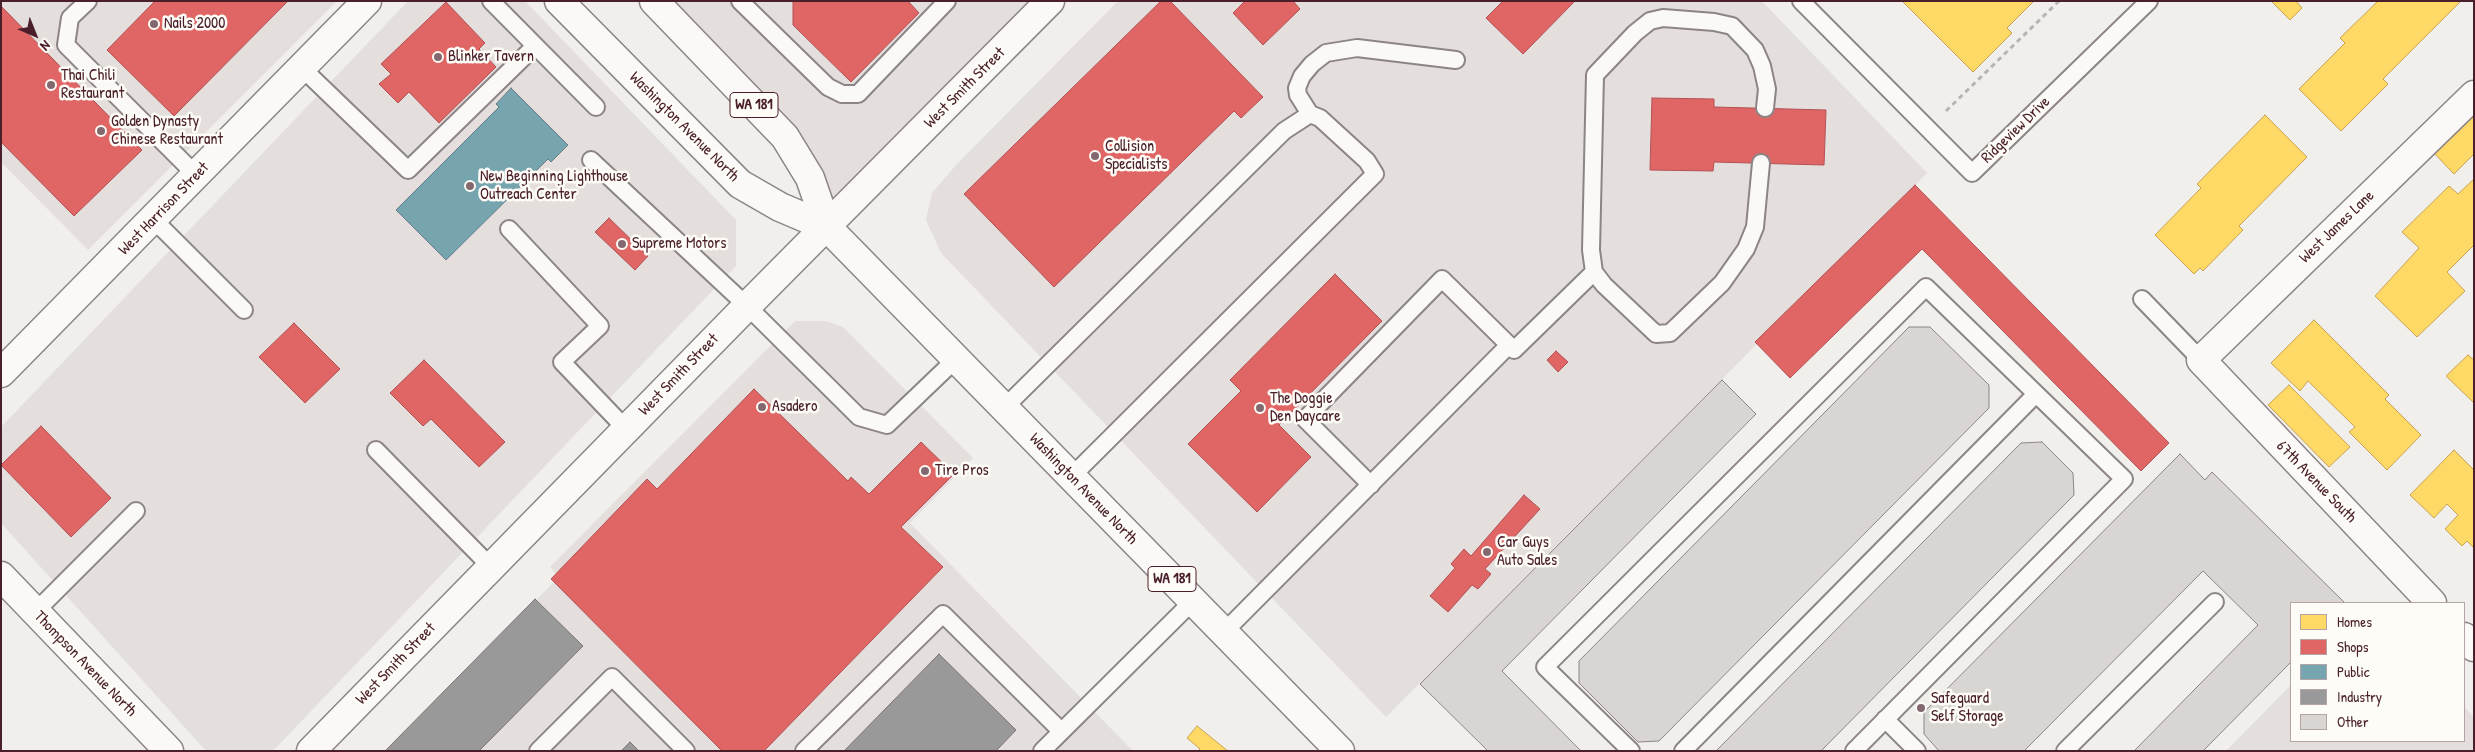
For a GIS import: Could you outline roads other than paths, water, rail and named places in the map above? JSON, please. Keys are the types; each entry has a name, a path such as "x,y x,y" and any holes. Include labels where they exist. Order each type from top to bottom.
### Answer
{"street":[{"name":"West Harrison Street","path":"1,373 154,220 367,1"},
{"name":"Washington Avenue North","path":"559,1 740,184 780,207 827,227 1340,751"},
{"name":"Washington Avenue North","path":"654,1 785,137 810,178 827,227"},
{"name":"West Smith Street","path":"311,751 747,306 1050,1"},
{"name":"West James Lane","path":"2201,360 2474,95"},
{"name":"67th Avenue South","path":"2201,360 2431,602"},
{"name":"Thompson Avenue North","path":"1,576 169,751"},
{"path":"2465,637 2474,647"}],"lane":[{"path":"491,1 596,107"},
{"path":"740,1 828,87 842,94 858,94 947,1"},
{"name":"Ridgeview Drive","path":"1801,1 1972,173 2149,1"},
{"path":"79,4 70,18 66,45 196,176"},
{"path":"1761,164 1755,227 1746,249 1722,283 1670,333 1656,334 1604,285 1594,272 1592,250 1595,75 1635,33 1650,21 1663,18 1714,22 1732,26 1755,50 1762,66 1767,89 1765,108"},
{"path":"302,68 408,170 535,46"},
{"path":"1071,477 1375,174 1367,160 1320,118 1310,114 1298,95 1297,88 1307,70 1326,53 1357,48 1456,60"},
{"path":"1004,408 1284,130 1310,114"},
{"path":"591,160 747,306 859,417 888,425 956,358"},
{"path":"154,220 244,310"},
{"path":"509,229 600,326 562,362 626,429"},
{"path":"1371,485 1305,419 1442,278 1514,350 1594,272"},
{"path":"1631,751 1545,667 1926,287 2124,480 1854,751"},
{"path":"2142,299 2201,360"},
{"path":"1224,632 1510,345"},
{"path":"1683,751 2036,394"},
{"path":"376,450 491,567"},
{"path":"35,612 136,511"},
{"path":"1042,751 1193,601"},
{"path":"2065,751 2215,602"},
{"path":"804,751 943,614 1062,731"},
{"path":"538,751 612,677 686,751"},
{"path":"1885,719 1917,751"}],"place":[{"name":"Nails 2000","path":"154,24"},
{"name":"Blinker Tavern","path":"438,57"},
{"name":"Thai Chili Restaurant","path":"51,85"},
{"name":"Golden Dynasty Chinese Restaurant","path":"101,131"},
{"name":"Collision Specialists","path":"1095,156"},
{"name":"New Beginning Lighthouse Outreach Center","path":"470,186"},
{"name":"Supreme Motors","path":"622,244"},
{"name":"Asadero","path":"762,407"},
{"name":"The Doggie Den Daycare","path":"1260,408"},
{"name":"Tire Pros","path":"925,471"},
{"name":"Car Guys Auto Sales","path":"1487,552"},
{"name":"Safeguard Self Storage","path":"1921,708"}]}
